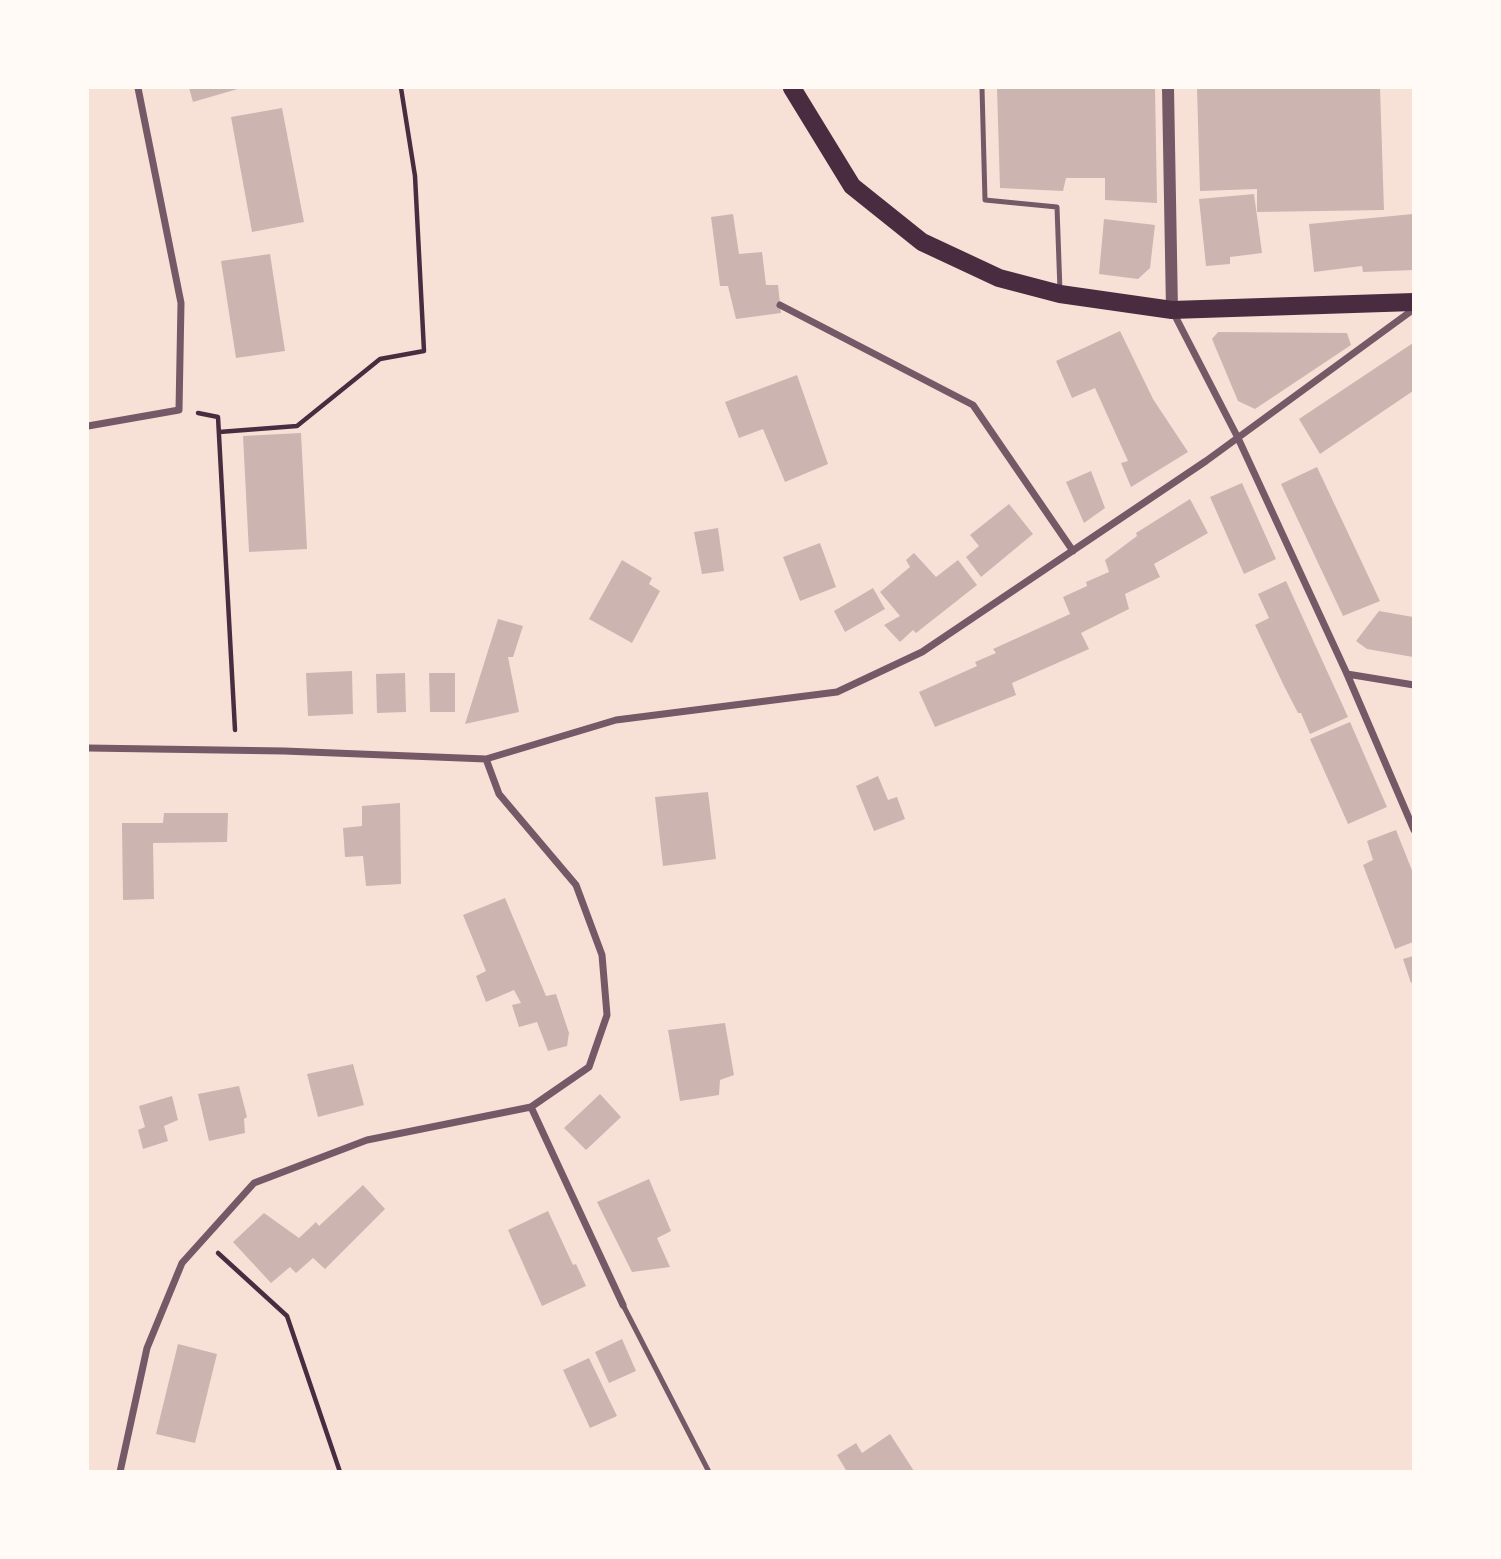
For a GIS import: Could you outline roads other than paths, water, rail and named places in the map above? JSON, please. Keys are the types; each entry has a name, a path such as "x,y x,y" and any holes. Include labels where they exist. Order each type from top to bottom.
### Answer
{"main road":[{"path":"792,88 852,186 922,242 999,278 1060,295 1172,310 1413,302"}],"street":[{"path":"88,426 180,410 181,303 138,88"},
{"path":"1168,88 1172,310 1238,438 1347,674 1413,830"},
{"path":"780,305 973,405 1073,551"},
{"path":"88,748 486,759 616,720 837,692 922,652 1238,438 1413,309"},
{"path":"1347,674 1413,685"},
{"path":"120,1472 147,1348 181,1263 254,1183 367,1140 531,1107 589,1067 607,1014 602,955 576,885 499,794 486,759"},
{"path":"531,1107 623,1305"}],"lane":[{"path":"982,88 985,200 1057,207 1060,295"},
{"path":"623,1305 709,1472"}]}
